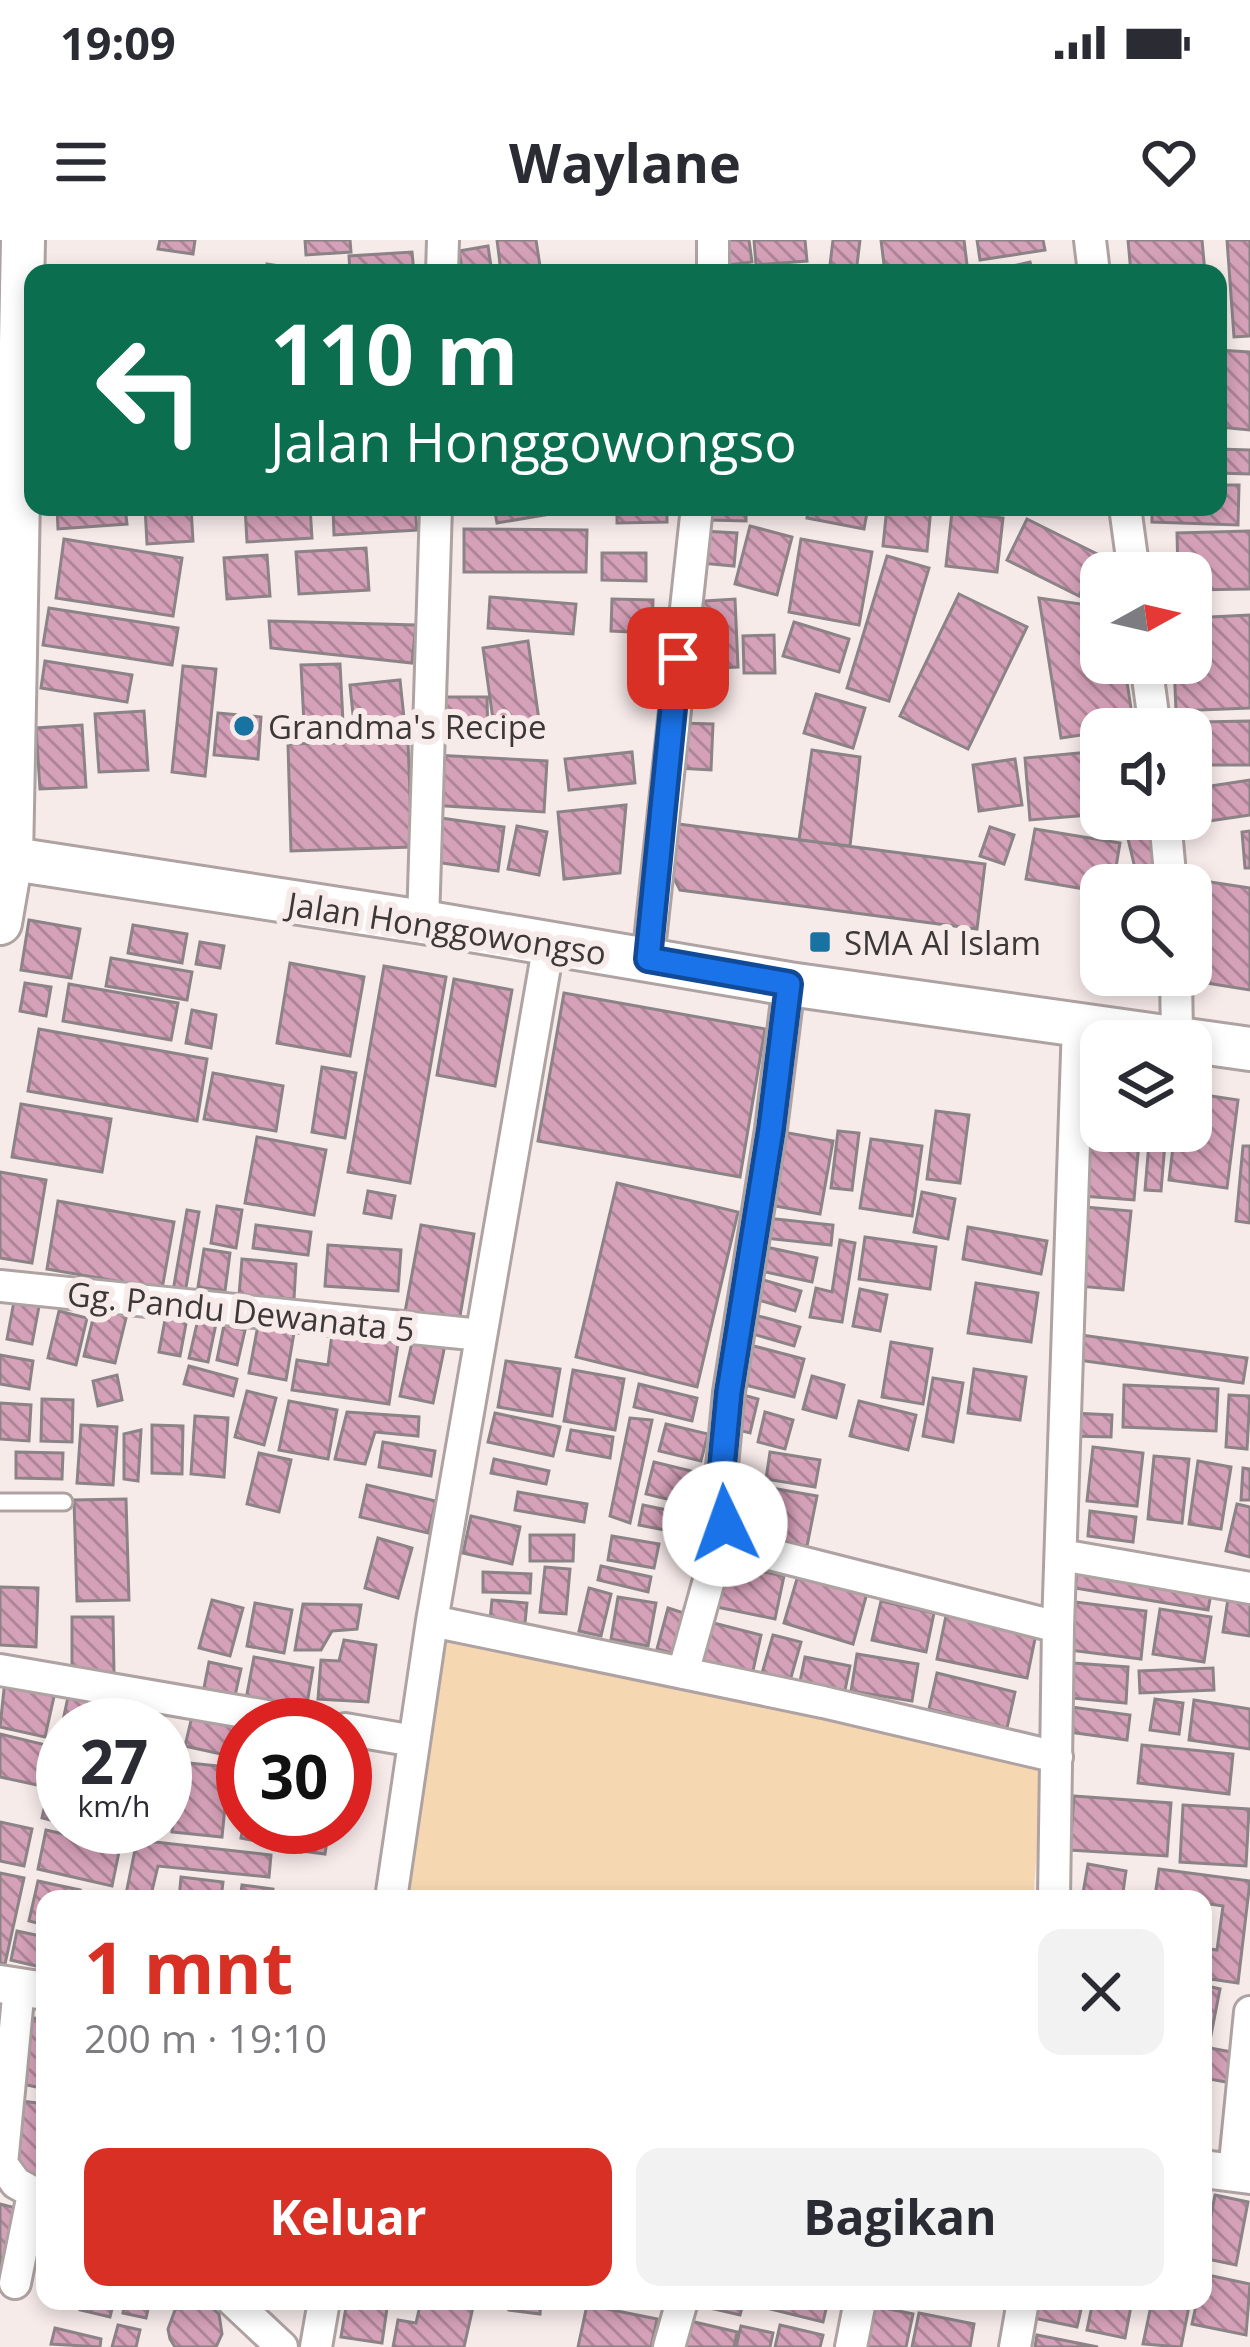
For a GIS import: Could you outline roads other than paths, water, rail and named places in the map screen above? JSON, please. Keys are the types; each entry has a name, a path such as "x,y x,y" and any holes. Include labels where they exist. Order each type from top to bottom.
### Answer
{"main road":[{"path":"0,923 6,858 23,240"},
{"name":"Jalan Honggowongso","path":"6,858 789,984 1078,1023"},
{"name":"Jalan Honggowongso","path":"1212,1043 1250,1049"}],"street":[{"path":"422,922 436,516"},
{"path":"648,959 696,516"},
{"path":"1126,516 1131,552"},
{"path":"392,1890 432,1621 549,943"},
{"path":"682,1672 726,1519 722,1466 729,1392 789,984"},
{"path":"1054,1890 1078,1023"},
{"name":"Gg. Pandu Dewanata 5","path":"0,1286 481,1335"},
{"path":"722,1542 1058,1627"},
{"path":"1060,1555 1250,1588"},
{"path":"432,1621 1057,1756"},
{"path":"0,1670 216,1707"},
{"path":"372,1734 414,1741"},
{"path":"21,1987 2,2164 9,2177 36,2194"},
{"path":"1229,2172 1250,2012"},
{"path":"15,2283 36,2207"},
{"path":"242,2310 282,2347"},
{"path":"316,2347 322,2310"},
{"path":"670,2347 680,2310"},
{"path":"851,2347 858,2310"},
{"path":"1015,2347 1021,2310"}],"lane":[{"path":"0,1502 64,1502"}],"place":[{"name":"Grandma's Recipe","path":"244,726"},
{"name":"SMA Al Islam","path":"820,942"}]}
